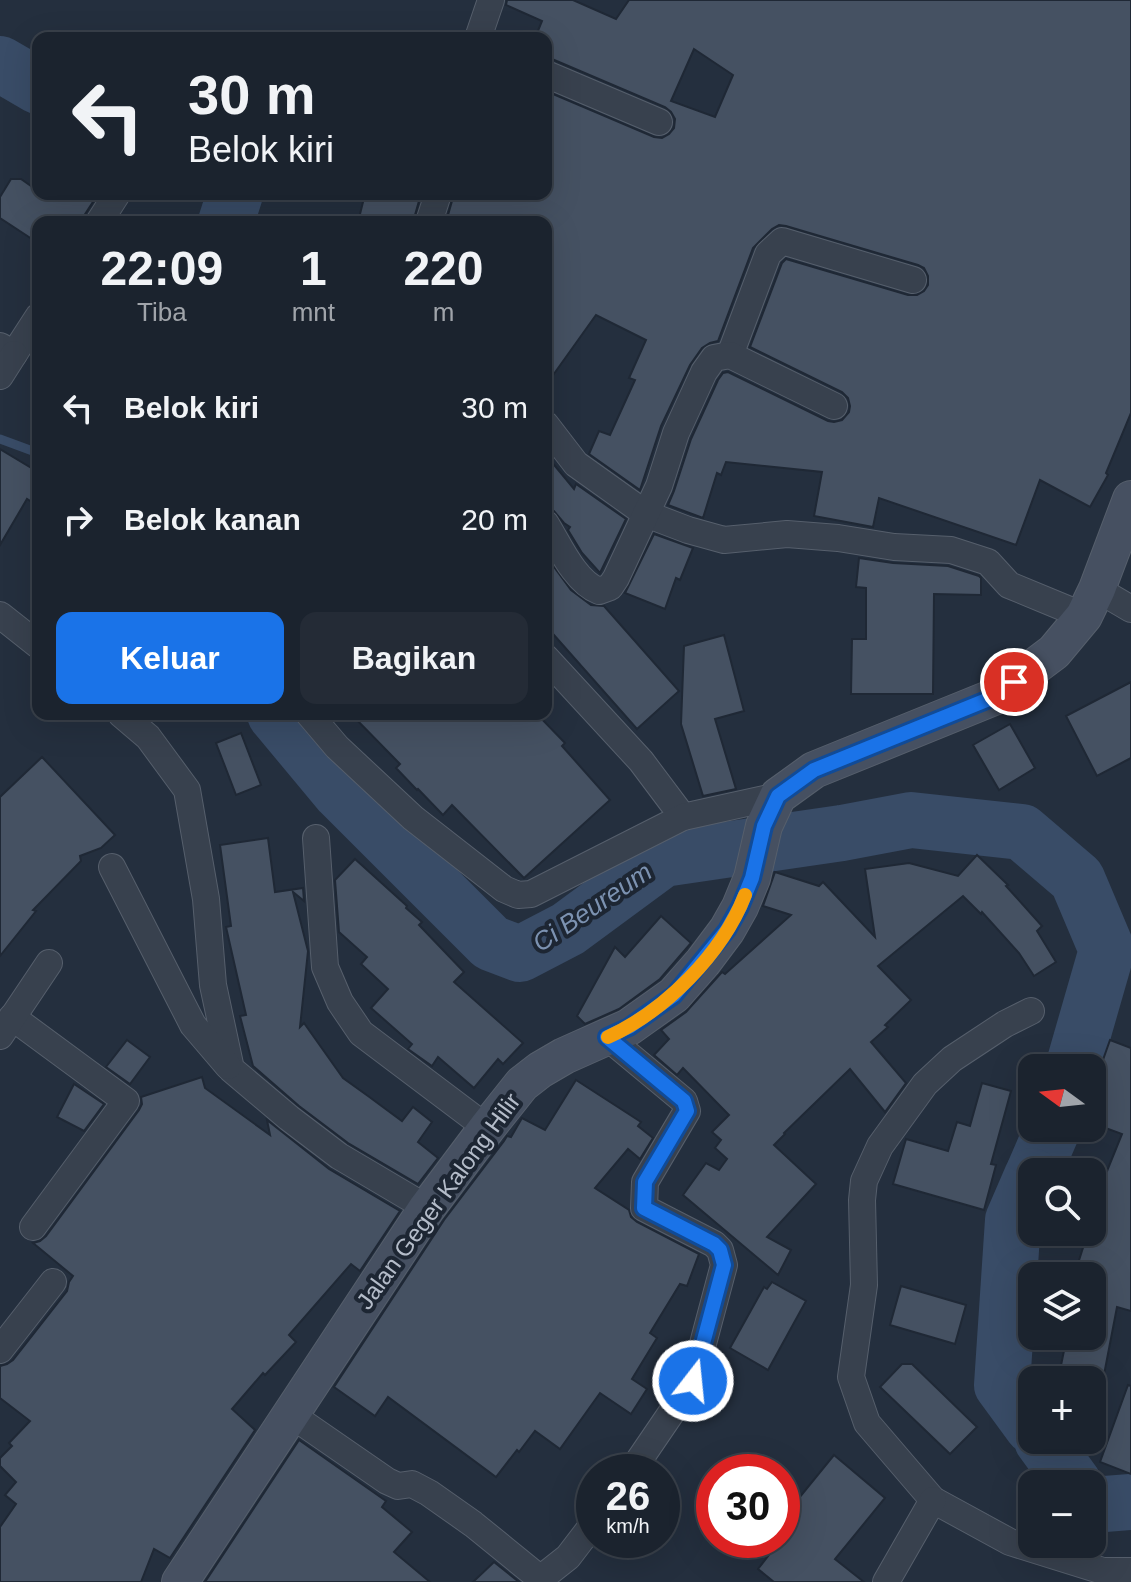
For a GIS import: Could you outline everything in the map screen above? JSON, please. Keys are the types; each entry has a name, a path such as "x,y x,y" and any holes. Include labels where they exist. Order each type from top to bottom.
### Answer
{"main road":[{"path":"771,811 814,770 994,697 1054,652 1090,602 1131,499"},
{"name":"Jalan Geger Kalong Hilir","path":"180,1582 427,1208 522,1084 564,1056 629,1027 674,995 727,930 752,878 771,811"}],"street":[{"path":"480,32 491,0"},
{"path":"552,77 659,122"},
{"path":"730,355 768,254 782,241 913,280"},
{"path":"5,359 32,325"},
{"path":"552,534 581,580 599,591 610,587 659,486 676,433 704,372 714,358 730,355 834,406"},
{"path":"552,433 576,464 646,514 724,540 787,534 894,547 951,550 988,562 1009,585 1131,609"},
{"path":"0,615 32,640"},
{"path":"552,665 641,761 683,817"},
{"path":"128,720 148,737 187,790 206,899 213,985 231,1069"},
{"path":"314,720 337,747 413,818 504,889 518,895 531,894 683,817 771,811"},
{"path":"316,838 325,967 340,1002 361,1033 487,1128"},
{"path":"112,867 193,1025 231,1069 339,1156 427,1208"},
{"path":"33,1227 126,1101 4,1027 49,963"},
{"path":"1031,1011 952,1059 925,1084 880,1146 864,1181 864,1285 851,1377 867,1423 933,1500 1010,1542 1103,1571 1131,1571"},
{"path":"607,1037 684,1101 687,1111 645,1182 644,1208 714,1244 720,1250 724,1265 693,1381 643,1454"},
{"path":"0,1350 53,1282"},
{"path":"290,1414 387,1481 398,1486 412,1484 429,1493 537,1576 544,1576 576,1547"},
{"path":"886,1582 933,1500"}],"building":[{"path":"507,0 573,0 616,19 629,0 1131,0 1131,413 1106,473 1108,475 1090,507 1040,480 1016,545 879,498 873,527 814,516 822,472 726,462 721,475 717,473 703,518 668,505 691,439 723,373 728,372 828,421 842,420 849,412 848,398 842,392 750,347 786,259 908,295 917,295 928,285 924,268 918,265 779,225 753,248 718,341 702,348 690,365 661,426 640,490 589,454 599,431 610,435 635,380 629,378 646,340 596,315 552,377 552,216 448,216 452,200 552,200 552,94 654,137 662,138 669,134 674,128 675,119 665,107 552,59 552,32 537,32 542,21 506,5","holes":["694,49 733,75 715,117 671,101"]},
{"path":"11,179 21,179 32,187 32,200 94,200 84,216 32,216 32,239 0,218 0,197"},
{"path":"364,200 419,200 415,216 360,216"},
{"path":"0,449 32,468 32,502 27,499 0,545"},
{"path":"552,462 574,489 576,484 626,519 600,573 582,553 568,530 570,527 554,511"},
{"path":"654,534 693,548 680,580 676,578 665,609 625,593"},
{"path":"859,558 948,566 981,578 981,595 934,594 933,694 851,694 852,639 866,639 866,588 856,587"},
{"path":"552,564 571,590 591,605 604,606 679,691 637,729 552,633"},
{"path":"724,635 744,711 715,719 736,789 703,796 681,724 684,646"},
{"path":"1131,682 1131,758 1097,776 1066,716"},
{"path":"357,720 543,720 610,800 524,878 452,805 443,815 396,768 400,764"},
{"path":"1010,724 1035,768 999,790 973,745"},
{"path":"241,733 261,785 236,795 216,743"},
{"path":"42,757 115,835 101,848 80,856 81,861 33,910 36,911 0,956 0,797"},
{"path":"268,838 275,892 303,888 304,901 293,892 308,951 300,1027 304,1023 343,1078 402,1121 413,1107 432,1122 418,1142 438,1158 418,1184 348,1143 253,1066 240,1016 246,1015 226,927 231,926 220,845"},
{"path":"977,855 1008,885 1042,926 1037,931 1056,962 1034,976 1019,953 963,896 878,966 911,1000 871,1042 906,1083 885,1112 850,1069 774,1145 816,1184 767,1237 791,1250 778,1275 683,1195 706,1163 719,1170 727,1159 715,1148 721,1140 712,1132 729,1115 683,1068 677,1075 654,1055 669,1039 661,1030 686,1012 722,972 725,974 791,915 763,906 775,872 819,886 823,882 875,937 865,869 909,863 958,876"},
{"path":"355,859 407,906 422,922 419,925 464,972 454,982 523,1043 503,1064 498,1059 474,1088 438,1057 432,1066 408,1049 412,1044 371,1008 388,989 361,964 367,957 339,932 335,880"},
{"path":"661,916 691,943 660,979 619,1009 585,1024 577,1016 615,947 625,957"},
{"path":"127,1040 150,1057 130,1084 106,1067"},
{"path":"1110,1040 1131,1048 1131,1311 1117,1307 1106,1366 1061,1366 1064,1350 1106,1350 1106,1262 1078,1262 1084,1246 1106,1246 1106,1173 1122,1134 1106,1128 1105,1054"},
{"path":"202,1077 205,1088 270,1135 267,1120 329,1169 400,1211 360,1271 351,1264 289,1335 296,1342 265,1375 263,1373 232,1409 255,1430 170,1558 154,1549 141,1582 0,1582 0,1527 16,1504 5,1495 16,1482 0,1466 0,1458 12,1446 9,1443 30,1421 0,1398 0,1366 13,1360 67,1291 73,1276 33,1243 46,1236 139,1110 141,1097"},
{"path":"576,1080 641,1122 638,1126 653,1138 640,1159 628,1149 595,1188 629,1210 637,1222 699,1254 687,1286 680,1284 650,1333 657,1338 632,1379 647,1389 631,1414 600,1393 560,1449 535,1431 496,1477 388,1397 375,1416 334,1387 444,1220 507,1136 511,1137 522,1118 545,1130"},
{"path":"982,1083 1011,1091 991,1164 996,1165 984,1210 893,1184 906,1139 948,1151 957,1122 970,1126"},
{"path":"74,1084 104,1104 84,1131 57,1117"},
{"path":"772,1282 806,1301 768,1370 730,1348 764,1287 767,1289"},
{"path":"901,1286 966,1305 955,1344 890,1325"},
{"path":"902,1364 912,1364 977,1427 950,1454 880,1387"},
{"path":"1128,1385 1131,1386 1131,1474 1100,1462 1103,1454 1106,1454 1106,1446"},
{"path":"299,1440 386,1501 382,1507 412,1532 394,1552 430,1582 205,1582"},
{"path":"834,1455 885,1498 835,1559 864,1582 774,1582 758,1569 767,1558 800,1558 800,1497"},
{"path":"494,1562 519,1582 473,1582"}],"waterway":[{"name":"Ci Beureum","path":"0,64 32,83"},
{"name":"Ci Beureum","path":"228,216 233,200"},
{"path":"0,439 32,451"},
{"name":"Ci Beureum","path":"280,720 340,792 491,943 520,954 568,929 663,859 911,820 1022,832 1077,879 1107,950 1077,1054"},
{"name":"Ci Beureum","path":"1040,1158 1047,1142"},
{"name":"Ci Beureum","path":"1018,1208 1013,1220 1002,1385 1018,1407"},
{"name":"Ci Beureum","path":"1052,1454 1064,1470"},
{"name":"Ci Beureum","path":"1106,1504 1131,1502"}],"slow traffic":[{"path":"608,1037 629,1027 674,995 727,930 745,895"}],"route":[{"path":"693,1381 724,1265 720,1250 714,1244 644,1208 643,1192 645,1182 687,1111 684,1101 607,1037 629,1027 674,995 727,930 752,878 764,826 778,796 814,770 994,697 1014,682"}]}
